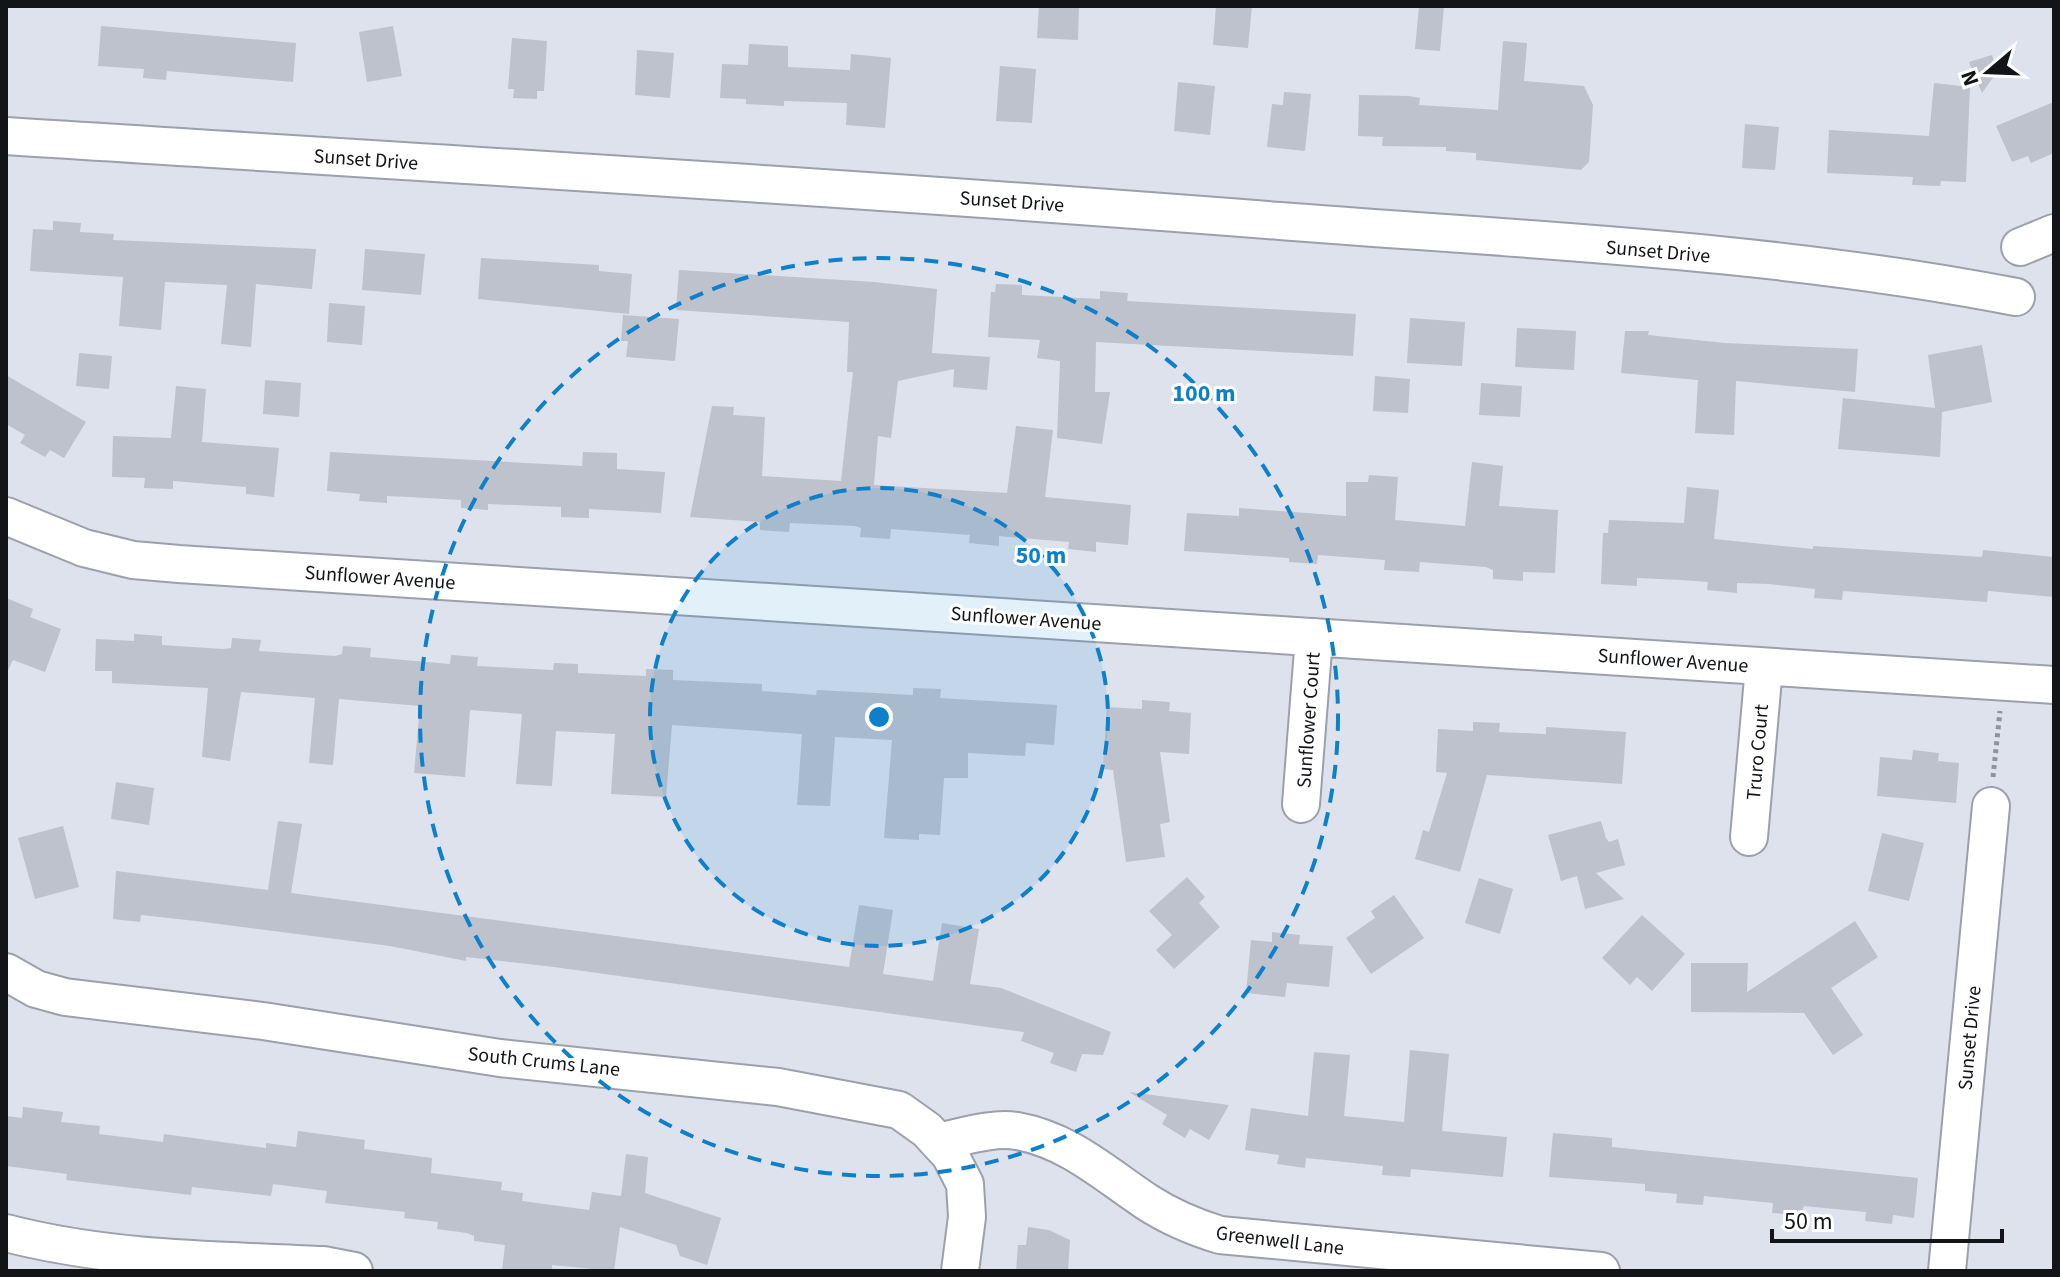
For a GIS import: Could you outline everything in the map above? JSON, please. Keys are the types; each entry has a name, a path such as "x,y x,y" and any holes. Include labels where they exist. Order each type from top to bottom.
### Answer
{"street":[{"name":"Sunset Drive","path":"6,136 1031,202 1640,249 1812,266 2016,297"},
{"path":"2020,247 2054,233"},
{"name":"Sunflower Avenue","path":"6,516 84,548 133,560 2054,685"},
{"name":"Sunflower Court","path":"1301,804 1314,637"},
{"name":"Truro Court","path":"1749,837 1764,667"},
{"name":"Sunset Drive","path":"1947,1271 1991,806"},
{"name":"South Crums Lane","path":"16,983 65,997 263,1021 500,1058 701,1077 868,1101 899,1110 950,1155 965,1184 967,1217 960,1271"},
{"name":"Greenwell Lane","path":"938,1142 1002,1131 1056,1142 1090,1161 1149,1203 1188,1225 1220,1235 1601,1271"},
{"path":"6,1233 51,1245 129,1256 323,1265 354,1271"}],"path":[{"path":"1991,806 2002,682"}],"building":[{"path":"1039,6 1079,6 1078,40 1037,38"},
{"path":"1216,6 1252,6 1248,48 1213,45"},
{"path":"1419,6 1444,6 1440,51 1415,49"},
{"path":"101,26 296,43 293,82 167,71 166,80 143,78 144,69 98,66"},
{"path":"393,26 402,76 367,82 359,32"},
{"path":"512,38 547,41 544,91 537,91 537,99 513,98 514,89 508,89"},
{"path":"1503,41 1527,43 1524,81 1584,86 1593,105 1589,162 1581,170 1476,160 1476,153 1446,151 1446,147 1382,146 1383,137 1358,136 1359,95 1408,96 1420,98 1419,105 1498,110"},
{"path":"749,44 788,46 788,67 850,70 851,54 891,58 885,128 846,125 847,103 784,101 784,106 746,104 746,99 720,98 722,64 748,65"},
{"path":"637,50 674,53 670,98 635,95"},
{"path":"1992,55 1997,72 1982,93 1969,62"},
{"path":"1000,66 1036,69 1032,123 996,121"},
{"path":"1178,82 1215,86 1210,135 1174,131"},
{"path":"1934,83 1970,87 1966,182 1941,181 1940,186 1912,185 1913,177 1827,173 1829,130 1929,136"},
{"path":"1284,92 1311,94 1305,151 1267,147 1272,104 1283,105"},
{"path":"2054,102 2054,153 2031,163 2028,156 2012,162 1996,126"},
{"path":"1745,124 1779,127 1775,170 1742,168"},
{"path":"53,221 81,223 80,232 114,234 113,240 316,249 312,289 256,284 251,347 221,344 227,285 165,282 161,330 119,326 123,277 30,271 33,229 53,230"},
{"path":"365,249 425,254 421,295 362,290"},
{"path":"481,258 599,265 599,271 632,274 629,314 478,299"},
{"path":"679,270 937,289 932,353 990,357 987,390 953,387 954,369 898,381 891,438 878,436 874,485 1007,493 1016,426 1053,430 1045,497 1131,505 1128,545 1096,542 1096,552 1068,549 1069,542 999,536 999,546 969,543 970,535 891,529 890,539 860,537 861,528 855,526 790,523 789,532 760,530 760,522 690,517 712,406 734,407 733,415 765,417 762,476 841,481 853,372 847,372 849,322 676,310"},
{"path":"996,284 1022,285 1022,295 1100,299 1100,291 1128,293 1127,301 1356,314 1353,356 1096,342 1095,392 1110,392 1102,444 1057,438 1060,361 1037,358 1040,340 988,337 991,292 995,292"},
{"path":"329,303 365,306 362,345 327,342"},
{"path":"623,315 679,319 675,361 626,357 628,341 621,341"},
{"path":"1410,318 1465,322 1462,366 1407,363"},
{"path":"1517,328 1576,331 1574,370 1515,367"},
{"path":"1625,331 1649,331 1648,335 1725,343 1858,349 1855,392 1736,381 1734,435 1695,433 1698,380 1621,373"},
{"path":"1982,345 1992,402 1942,412 1940,457 1838,449 1843,398 1935,408 1928,355"},
{"path":"79,353 112,356 109,389 76,386"},
{"path":"6,375 86,422 64,458 50,450 45,457 20,443 25,435 6,424"},
{"path":"1375,376 1410,379 1408,413 1373,411"},
{"path":"265,380 301,383 299,417 263,414"},
{"path":"1481,383 1522,386 1520,417 1479,415"},
{"path":"176,386 206,389 202,442 279,448 274,497 246,494 246,487 173,481 173,489 144,488 145,478 112,477 113,436 171,438"},
{"path":"330,452 582,466 583,452 617,453 617,469 665,472 661,513 589,509 589,518 561,517 561,507 488,504 488,510 461,508 461,500 387,496 387,503 359,501 360,494 327,491"},
{"path":"1472,462 1503,466 1499,506 1558,510 1555,573 1523,572 1523,581 1493,579 1493,570 1486,567 1420,562 1419,572 1384,570 1385,560 1318,555 1317,564 1289,562 1289,558 1184,551 1187,513 1239,516 1239,508 1346,516 1346,482 1368,482 1369,475 1398,477 1395,520 1465,526"},
{"path":"1687,487 1719,490 1714,539 1813,549 1813,546 1982,557 1983,550 2054,557 2054,597 1988,591 1987,602 1843,591 1842,600 1814,598 1815,589 1769,584 1737,583 1737,593 1707,590 1708,582 1681,580 1637,578 1637,586 1601,584 1603,533 1608,533 1609,520 1684,523"},
{"path":"6,598 33,609 30,617 61,629 45,672 13,660 6,674"},
{"path":"134,634 162,636 162,645 223,649 231,648 232,638 261,640 259,651 335,656 342,654 343,646 371,648 370,657 450,664 451,655 478,657 477,666 553,670 554,663 578,664 578,673 646,676 646,669 673,670 673,680 762,684 762,691 816,695 817,690 913,695 913,688 941,689 940,698 1057,705 1054,745 1026,743 1025,756 968,753 968,778 944,778 940,835 919,834 919,840 884,838 892,740 835,737 830,806 797,805 802,734 672,725 666,797 611,794 615,734 556,731 552,786 516,784 522,714 470,710 465,777 414,773 420,706 339,699 333,765 309,763 315,698 241,692 230,761 202,757 208,688 112,683 112,671 95,671 96,639 134,641"},
{"path":"1142,700 1170,702 1169,711 1191,713 1189,754 1160,752 1170,822 1160,824 1165,857 1126,862 1113,770 1103,769 1107,707 1142,709"},
{"path":"1473,722 1500,723 1499,732 1546,734 1546,727 1626,732 1622,784 1487,775 1460,872 1415,859 1423,830 1429,832 1447,773 1436,772 1438,729 1473,731"},
{"path":"1913,750 1939,753 1938,761 1959,763 1956,803 1877,796 1880,757 1912,760"},
{"path":"116,782 154,788 149,825 111,819"},
{"path":"278,821 302,824 291,893 849,967 859,905 893,910 883,974 933,981 942,923 979,929 970,984 1001,988 1111,1032 1103,1055 1082,1054 1076,1072 1050,1063 1054,1053 1021,1041 1024,1032 554,967 466,957 466,961 390,946 196,921 141,915 140,922 113,919 116,871 268,890"},
{"path":"1601,821 1609,842 1618,839 1625,865 1596,873 1624,899 1585,909 1577,876 1561,881 1548,835"},
{"path":"63,826 79,887 35,899 18,838"},
{"path":"1882,833 1924,843 1909,901 1868,891"},
{"path":"1187,877 1205,897 1199,903 1220,927 1174,969 1156,950 1172,935 1149,911"},
{"path":"1479,878 1513,889 1500,934 1465,923"},
{"path":"1394,895 1424,938 1371,974 1346,938 1375,918 1371,911"},
{"path":"1642,915 1685,954 1652,991 1637,977 1630,985 1602,958"},
{"path":"1855,921 1878,957 1831,988 1863,1035 1833,1055 1804,1013 1691,1012 1691,963 1748,963 1747,992"},
{"path":"1272,932 1300,935 1299,944 1333,946 1329,987 1287,983 1285,997 1246,993 1251,940 1272,942"},
{"path":"1410,1050 1449,1054 1442,1131 1507,1137 1503,1177 1411,1169 1410,1177 1382,1175 1383,1166 1306,1158 1305,1168 1277,1164 1279,1155 1245,1150 1251,1108 1308,1116 1314,1052 1350,1055 1344,1116 1404,1122"},
{"path":"1129,1092 1229,1105 1209,1140 1190,1129 1185,1138 1162,1124 1167,1115"},
{"path":"23,1107 63,1112 61,1122 100,1126 99,1134 163,1142 164,1134 266,1148 266,1143 296,1147 298,1131 365,1140 364,1149 432,1158 431,1173 502,1182 501,1190 523,1193 522,1201 589,1210 592,1192 621,1196 626,1154 648,1157 645,1193 721,1218 707,1265 680,1256 676,1245 620,1227 614,1271 552,1265 552,1271 502,1271 505,1245 474,1241 474,1236 467,1233 437,1229 438,1222 404,1218 405,1212 325,1203 327,1191 273,1184 271,1196 192,1187 191,1195 66,1180 67,1174 6,1166 6,1116 22,1118"},
{"path":"1553,1133 1612,1138 1612,1147 1918,1178 1914,1218 1893,1215 1892,1224 1865,1221 1866,1212 1804,1206 1800,1215 1772,1213 1773,1203 1704,1196 1703,1205 1676,1203 1677,1194 1645,1191 1645,1184 1549,1177"},
{"path":"1028,1227 1049,1230 1070,1240 1068,1271 1016,1271 1018,1245 1026,1245"}]}
